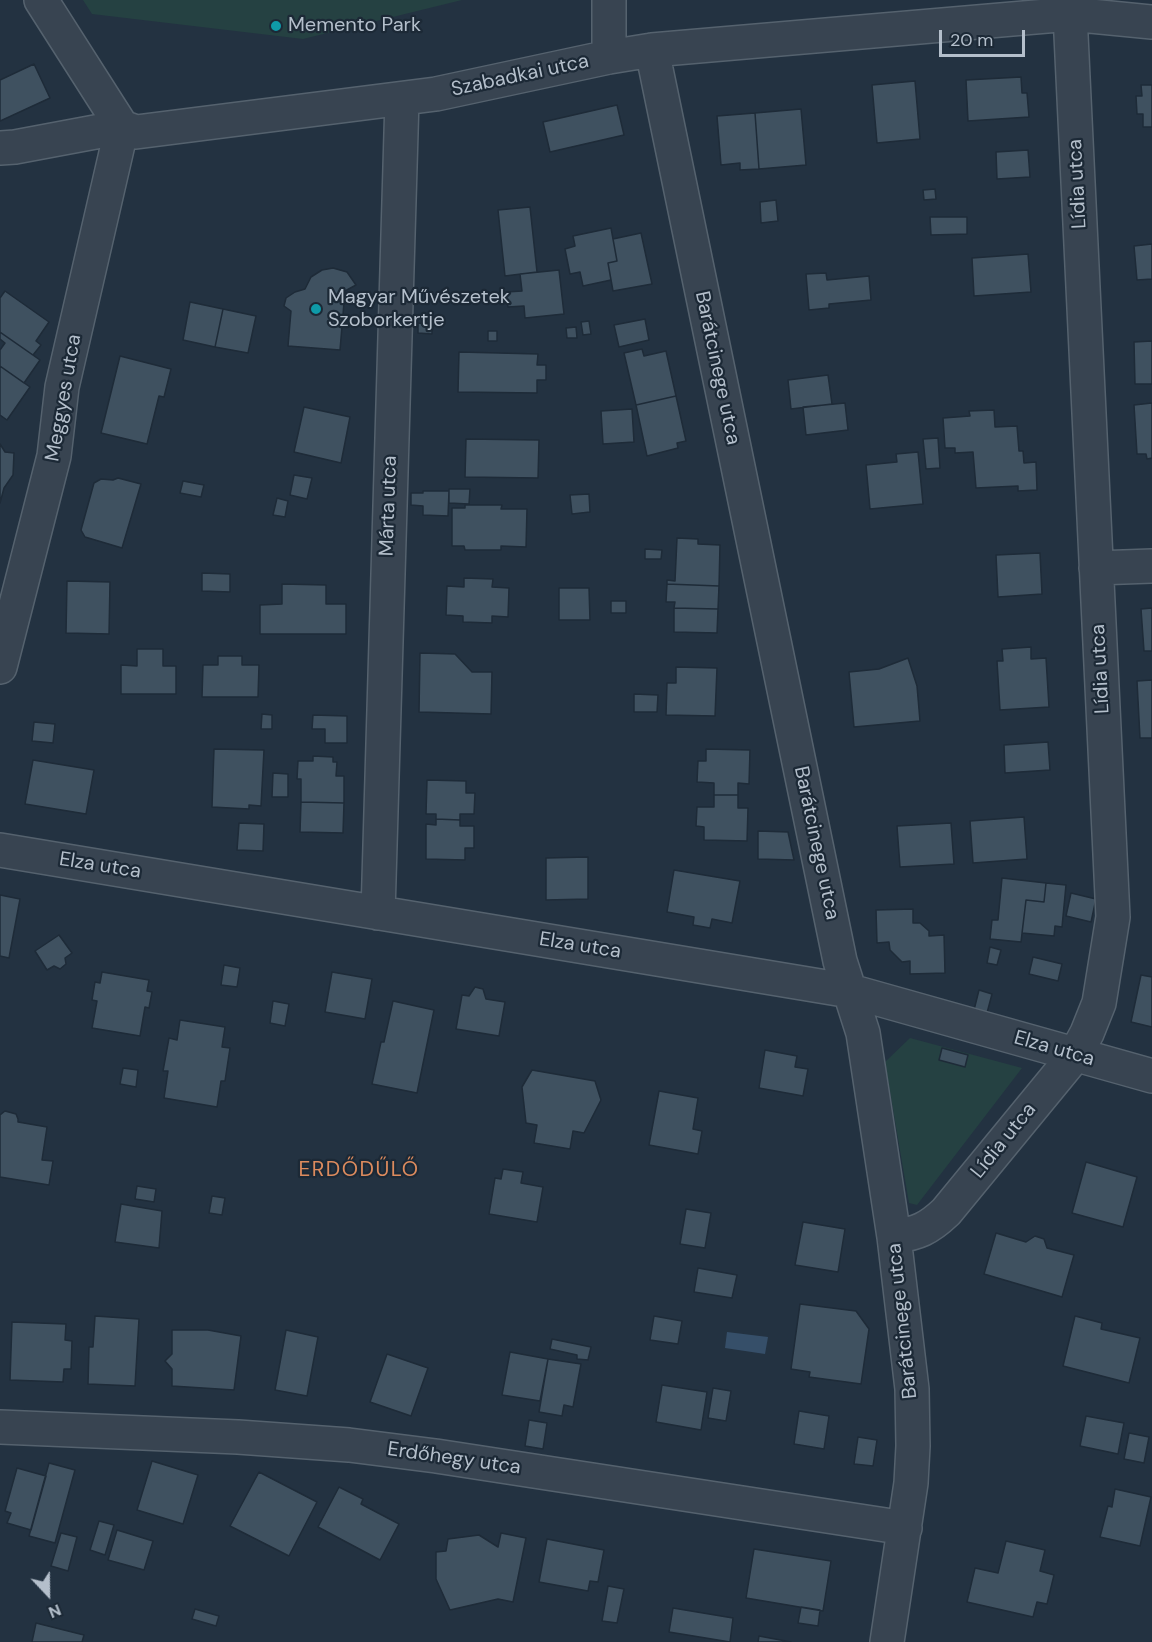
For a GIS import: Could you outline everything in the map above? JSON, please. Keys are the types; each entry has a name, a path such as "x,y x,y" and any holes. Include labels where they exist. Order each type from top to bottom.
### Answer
{"street":[{"path":"40,0 122,127"},
{"path":"609,0 609,57"},
{"name":"Szabadkai utca","path":"0,148 122,127 136,132 436,94 652,50 1070,14 1152,22"},
{"name":"Lídia utca","path":"894,1237 914,1234 931,1227 946,1212 1075,1055 1099,1003 1113,917 1070,14"},
{"name":"Barátcinege utca","path":"652,50 840,961 863,1033 894,1237 912,1389 912,1455 887,1642"},
{"name":"Márta utca","path":"378,913 402,99"},
{"name":"Meggyes utca","path":"0,667 54,456 62,387 122,127"},
{"path":"1096,568 1152,566"},
{"name":"Elza utca","path":"0,850 850,991 1152,1076"},
{"name":"Erdőhegy utca","path":"0,1427 238,1437 349,1445 436,1456 904,1528"}],"green space":[{"name":"Memento Park","path":"83,0 462,0 303,39 92,14"},
{"path":"910,1038 1022,1068 917,1205 909,1203 885,1062"}],"water":[{"path":"727,1332 768,1337 765,1354 725,1348"}],"building":[{"path":"34,64 50,98 0,121 0,80"},
{"path":"1021,77 1022,93 1027,93 1029,117 968,121 966,80"},
{"path":"915,81 920,139 877,143 872,85"},
{"path":"1141,85 1152,85 1152,127 1143,127 1143,114 1137,114 1136,96 1142,96"},
{"path":"617,105 624,135 550,152 543,122"},
{"path":"801,109 806,165 759,169 755,113"},
{"path":"755,113 759,169 740,170 740,163 721,165 717,116"},
{"path":"1028,150 1030,177 997,179 996,152"},
{"path":"935,189 936,199 924,200 923,190"},
{"path":"776,200 778,221 761,223 760,202"},
{"path":"530,207 537,272 505,276 498,210"},
{"path":"930,217 967,217 967,234 931,235"},
{"path":"611,228 617,261 608,263 611,280 583,286 580,272 570,274 565,249 575,246 573,236"},
{"path":"641,233 652,284 613,291 608,263 617,261 613,239"},
{"path":"1152,244 1152,279 1137,280 1134,246"},
{"path":"1028,254 1031,292 974,296 972,258"},
{"name":"Magyar Művészetek Szoborkertje","path":"333,268 347,272 356,285 345,291 340,350 288,346 291,311 284,306 286,298 305,289 311,277 322,270"},
{"path":"559,270 564,314 525,318 524,306 508,307 506,292 522,291 520,274"},
{"path":"826,273 827,280 869,276 871,300 829,304 829,308 809,310 806,274"},
{"path":"5,291 49,322 36,341 41,345 33,355 0,332 0,298"},
{"path":"190,302 223,309 215,347 183,340"},
{"path":"223,309 256,316 248,353 215,347"},
{"path":"645,319 649,340 619,347 614,325"},
{"path":"589,321 591,334 583,335 581,322"},
{"path":"418,323 432,324 432,334 418,333"},
{"path":"576,327 577,338 567,338 566,328"},
{"path":"488,331 497,331 497,341 488,341"},
{"path":"0,332 40,360 24,383 0,366 0,350 5,343 0,339"},
{"path":"1152,341 1152,384 1135,384 1134,342"},
{"path":"642,349 644,356 666,351 676,396 636,405 624,353"},
{"path":"459,352 538,354 537,365 546,365 546,380 537,380 537,393 458,392"},
{"path":"120,356 171,369 164,397 159,396 147,444 101,433"},
{"path":"0,366 30,387 7,420 0,415"},
{"path":"828,375 832,404 791,409 788,380"},
{"path":"676,396 686,441 677,443 678,448 647,456 636,405"},
{"path":"845,403 848,430 806,435 803,407"},
{"path":"1152,403 1152,458 1147,459 1146,454 1137,454 1134,405"},
{"path":"304,407 350,417 341,463 294,452"},
{"path":"632,409 634,442 603,444 601,411"},
{"path":"994,410 995,427 1017,426 1019,451 1023,451 1024,463 1036,462 1037,490 1018,491 1018,486 976,488 973,452 955,453 955,448 945,448 943,418 970,416 969,411"},
{"path":"938,438 940,468 926,469 923,439"},
{"path":"466,439 539,440 538,478 465,477"},
{"path":"0,444 5,452 14,453 13,475 4,488 0,503"},
{"path":"918,452 923,504 870,509 866,465 897,462 896,454"},
{"path":"294,475 312,478 307,499 290,495"},
{"path":"118,478 141,484 122,548 85,537 81,530 94,483 101,479"},
{"path":"183,481 204,485 201,497 180,493"},
{"path":"449,489 470,489 469,504 449,503"},
{"path":"423,491 449,491 448,516 423,515 423,506 411,505 411,493 423,493"},
{"path":"589,494 590,512 572,514 570,495"},
{"path":"277,498 288,501 285,517 273,515"},
{"path":"465,505 502,505 501,509 527,509 526,547 501,546 501,550 465,550 464,546 452,546 452,508 465,508"},
{"path":"677,538 698,539 698,544 720,545 719,586 667,584 667,580 675,581"},
{"path":"645,549 662,550 661,559 645,559"},
{"path":"1040,553 1042,594 998,597 996,555"},
{"path":"202,573 230,574 230,592 202,591"},
{"path":"464,578 493,579 492,587 509,588 508,617 492,616 492,623 463,622 463,616 446,615 447,586 464,587"},
{"path":"67,581 110,582 109,634 66,633"},
{"path":"282,584 326,585 326,604 346,604 346,634 260,634 260,605 282,604"},
{"path":"667,584 719,586 718,609 674,608 675,602 666,602"},
{"path":"559,588 589,588 590,620 559,620"},
{"path":"611,601 626,601 626,613 611,613"},
{"path":"674,608 718,609 717,633 674,632"},
{"path":"1152,608 1152,651 1144,651 1141,609"},
{"path":"1031,647 1031,659 1046,658 1049,707 1000,710 997,661 1003,661 1002,649"},
{"path":"137,649 163,649 163,666 176,666 176,694 121,694 121,665 137,666"},
{"path":"420,653 455,654 472,672 492,672 491,714 419,712"},
{"path":"218,656 242,656 242,665 259,665 258,697 202,697 203,665 218,665"},
{"path":"908,658 917,686 920,721 854,727 849,672 879,669"},
{"path":"676,667 717,668 715,716 666,715 667,683 676,683"},
{"path":"1152,680 1152,738 1140,738 1137,681"},
{"path":"634,694 658,695 657,712 634,712"},
{"path":"262,714 272,715 272,729 261,729"},
{"path":"313,715 347,716 347,743 325,743 325,729 312,729"},
{"path":"34,722 55,724 53,743 32,741"},
{"path":"1048,742 1050,770 1005,773 1004,745"},
{"path":"214,749 264,750 261,806 249,805 249,809 212,807"},
{"path":"706,749 750,750 749,784 738,783 738,795 714,795 714,783 697,782 698,761 706,761"},
{"path":"313,756 333,757 333,762 337,762 336,776 344,776 344,803 301,802 301,779 297,779 298,761 313,761"},
{"path":"33,760 94,770 86,814 25,804"},
{"path":"273,773 288,774 288,797 272,797"},
{"path":"427,780 466,781 466,793 475,793 474,814 460,814 460,820 436,819 436,814 426,814"},
{"path":"714,795 738,795 738,808 748,808 747,841 704,840 704,827 696,826 697,807 714,807"},
{"path":"301,802 344,803 343,833 300,832"},
{"path":"1024,817 1027,859 973,863 970,821"},
{"path":"436,819 460,820 460,826 474,826 474,848 465,848 465,860 426,859 426,824 436,825"},
{"path":"239,823 264,824 263,851 237,850"},
{"path":"951,823 954,864 900,867 897,826"},
{"path":"758,831 788,832 794,860 758,859"},
{"path":"588,857 588,899 546,900 546,858"},
{"path":"674,870 740,881 732,923 712,919 710,928 693,925 694,917 667,912"},
{"path":"1002,878 1046,883 1044,902 1026,900 1021,942 990,939 992,920 998,920"},
{"path":"1046,883 1066,885 1062,927 1055,926 1054,936 1022,933 1026,900 1044,902"},
{"path":"1071,893 1096,899 1091,922 1066,916"},
{"path":"0,895 20,899 9,958 0,956"},
{"path":"913,909 913,923 920,923 929,931 929,936 944,935 945,973 910,974 910,961 902,962 890,950 889,942 877,943 876,910"},
{"path":"59,935 72,953 65,958 66,964 60,969 54,966 47,970 35,951"},
{"path":"990,947 1001,950 997,965 987,963"},
{"path":"1033,957 1062,964 1058,981 1029,974"},
{"path":"224,965 240,968 237,987 221,985"},
{"path":"102,972 149,980 147,991 152,992 149,1008 145,1007 140,1036 92,1028 97,1001 92,1000 95,982 100,983"},
{"path":"332,972 372,979 365,1019 325,1012"},
{"path":"1141,975 1152,977 1152,1027 1131,1022"},
{"path":"475,987 483,989 486,999 505,1002 499,1036 456,1029 462,995 469,996"},
{"path":"979,990 992,994 987,1013 974,1010"},
{"path":"273,1001 289,1004 285,1026 270,1023"},
{"path":"393,1001 434,1010 417,1093 372,1084"},
{"path":"180,1020 225,1027 222,1047 230,1048 225,1081 221,1081 217,1107 164,1098 168,1071 163,1071 169,1038 177,1040"},
{"path":"942,1048 968,1055 965,1067 939,1060"},
{"path":"765,1050 797,1056 795,1067 808,1069 803,1096 759,1088"},
{"path":"123,1068 138,1070 136,1087 120,1084"},
{"path":"532,1070 595,1081 601,1100 584,1133 573,1131 570,1149 534,1143 537,1125 526,1123 522,1087"},
{"path":"659,1091 698,1098 693,1129 702,1131 698,1154 649,1145"},
{"path":"5,1111 16,1114 18,1122 47,1127 42,1160 53,1161 49,1185 0,1177 0,1115"},
{"path":"1086,1162 1137,1177 1123,1227 1072,1213"},
{"path":"503,1169 523,1172 521,1183 543,1187 537,1222 489,1214 495,1178 501,1179"},
{"path":"137,1186 156,1189 154,1202 135,1199"},
{"path":"212,1196 225,1198 222,1215 209,1213"},
{"path":"121,1204 162,1211 159,1248 115,1242"},
{"path":"686,1209 711,1213 705,1248 680,1244"},
{"path":"803,1222 845,1229 838,1272 795,1265"},
{"path":"996,1233 1026,1242 1035,1236 1044,1239 1047,1248 1074,1255 1062,1297 984,1274"},
{"path":"698,1268 737,1275 732,1298 694,1292"},
{"path":"800,1304 856,1311 869,1329 861,1384 809,1377 810,1372 791,1369"},
{"path":"95,1316 139,1319 135,1386 88,1384 89,1347 93,1347"},
{"path":"654,1316 682,1321 678,1344 650,1340"},
{"path":"1075,1316 1102,1323 1101,1329 1140,1338 1129,1383 1063,1366"},
{"path":"12,1322 66,1324 65,1340 72,1341 71,1369 64,1369 63,1382 10,1380"},
{"path":"172,1330 208,1330 241,1336 234,1390 172,1386 172,1369 165,1361 172,1354"},
{"path":"286,1330 318,1337 307,1396 275,1390"},
{"path":"552,1339 591,1347 588,1360 577,1359 577,1355 550,1349"},
{"path":"510,1352 548,1359 540,1401 502,1395"},
{"path":"387,1354 428,1368 411,1416 370,1402"},
{"path":"548,1359 581,1364 573,1407 564,1405 562,1416 539,1412"},
{"path":"662,1385 707,1392 701,1430 656,1422"},
{"path":"713,1388 731,1391 726,1421 708,1418"},
{"path":"799,1411 829,1416 824,1449 794,1444"},
{"path":"1086,1416 1124,1423 1118,1454 1080,1446"},
{"path":"529,1420 547,1423 543,1449 525,1446"},
{"path":"1129,1433 1149,1437 1144,1463 1124,1459"},
{"path":"858,1437 877,1440 873,1466 854,1464"},
{"path":"152,1461 198,1475 183,1524 137,1510"},
{"path":"49,1463 75,1470 55,1543 29,1536"},
{"path":"17,1468 46,1476 31,1530 7,1523 11,1513 5,1511"},
{"path":"259,1472 317,1502 289,1556 230,1526"},
{"path":"339,1487 363,1499 361,1504 399,1524 380,1560 318,1527"},
{"path":"1115,1489 1151,1497 1140,1546 1100,1537 1108,1506 1112,1507"},
{"path":"99,1521 114,1525 105,1555 90,1550"},
{"path":"117,1530 153,1541 144,1570 108,1560"},
{"path":"61,1533 77,1537 68,1571 51,1566"},
{"path":"501,1533 526,1538 513,1602 498,1599 450,1610 436,1579 436,1552 446,1551 448,1539 479,1535 498,1547"},
{"path":"547,1539 604,1550 598,1582 590,1581 588,1591 539,1582"},
{"path":"1006,1541 1045,1550 1040,1571 1054,1575 1047,1604 1037,1602 1033,1617 967,1602 975,1568 998,1573"},
{"path":"754,1549 831,1561 823,1611 746,1598"},
{"path":"608,1586 624,1589 617,1623 602,1621"},
{"path":"801,1607 820,1610 818,1626 798,1623"},
{"path":"673,1608 733,1618 730,1642 669,1632"},
{"path":"195,1609 219,1616 216,1626 192,1619"},
{"path":"36,1623 84,1635 82,1642 32,1642"},
{"path":"759,1636 791,1642 758,1642"}],"place":[{"name":"Memento Park","path":"276,26"},
{"name":"Magyar Művészetek Szoborkertje","path":"316,309"}],"district":[{"name":"ERDŐDŰLŐ","path":"359,1170"}]}
